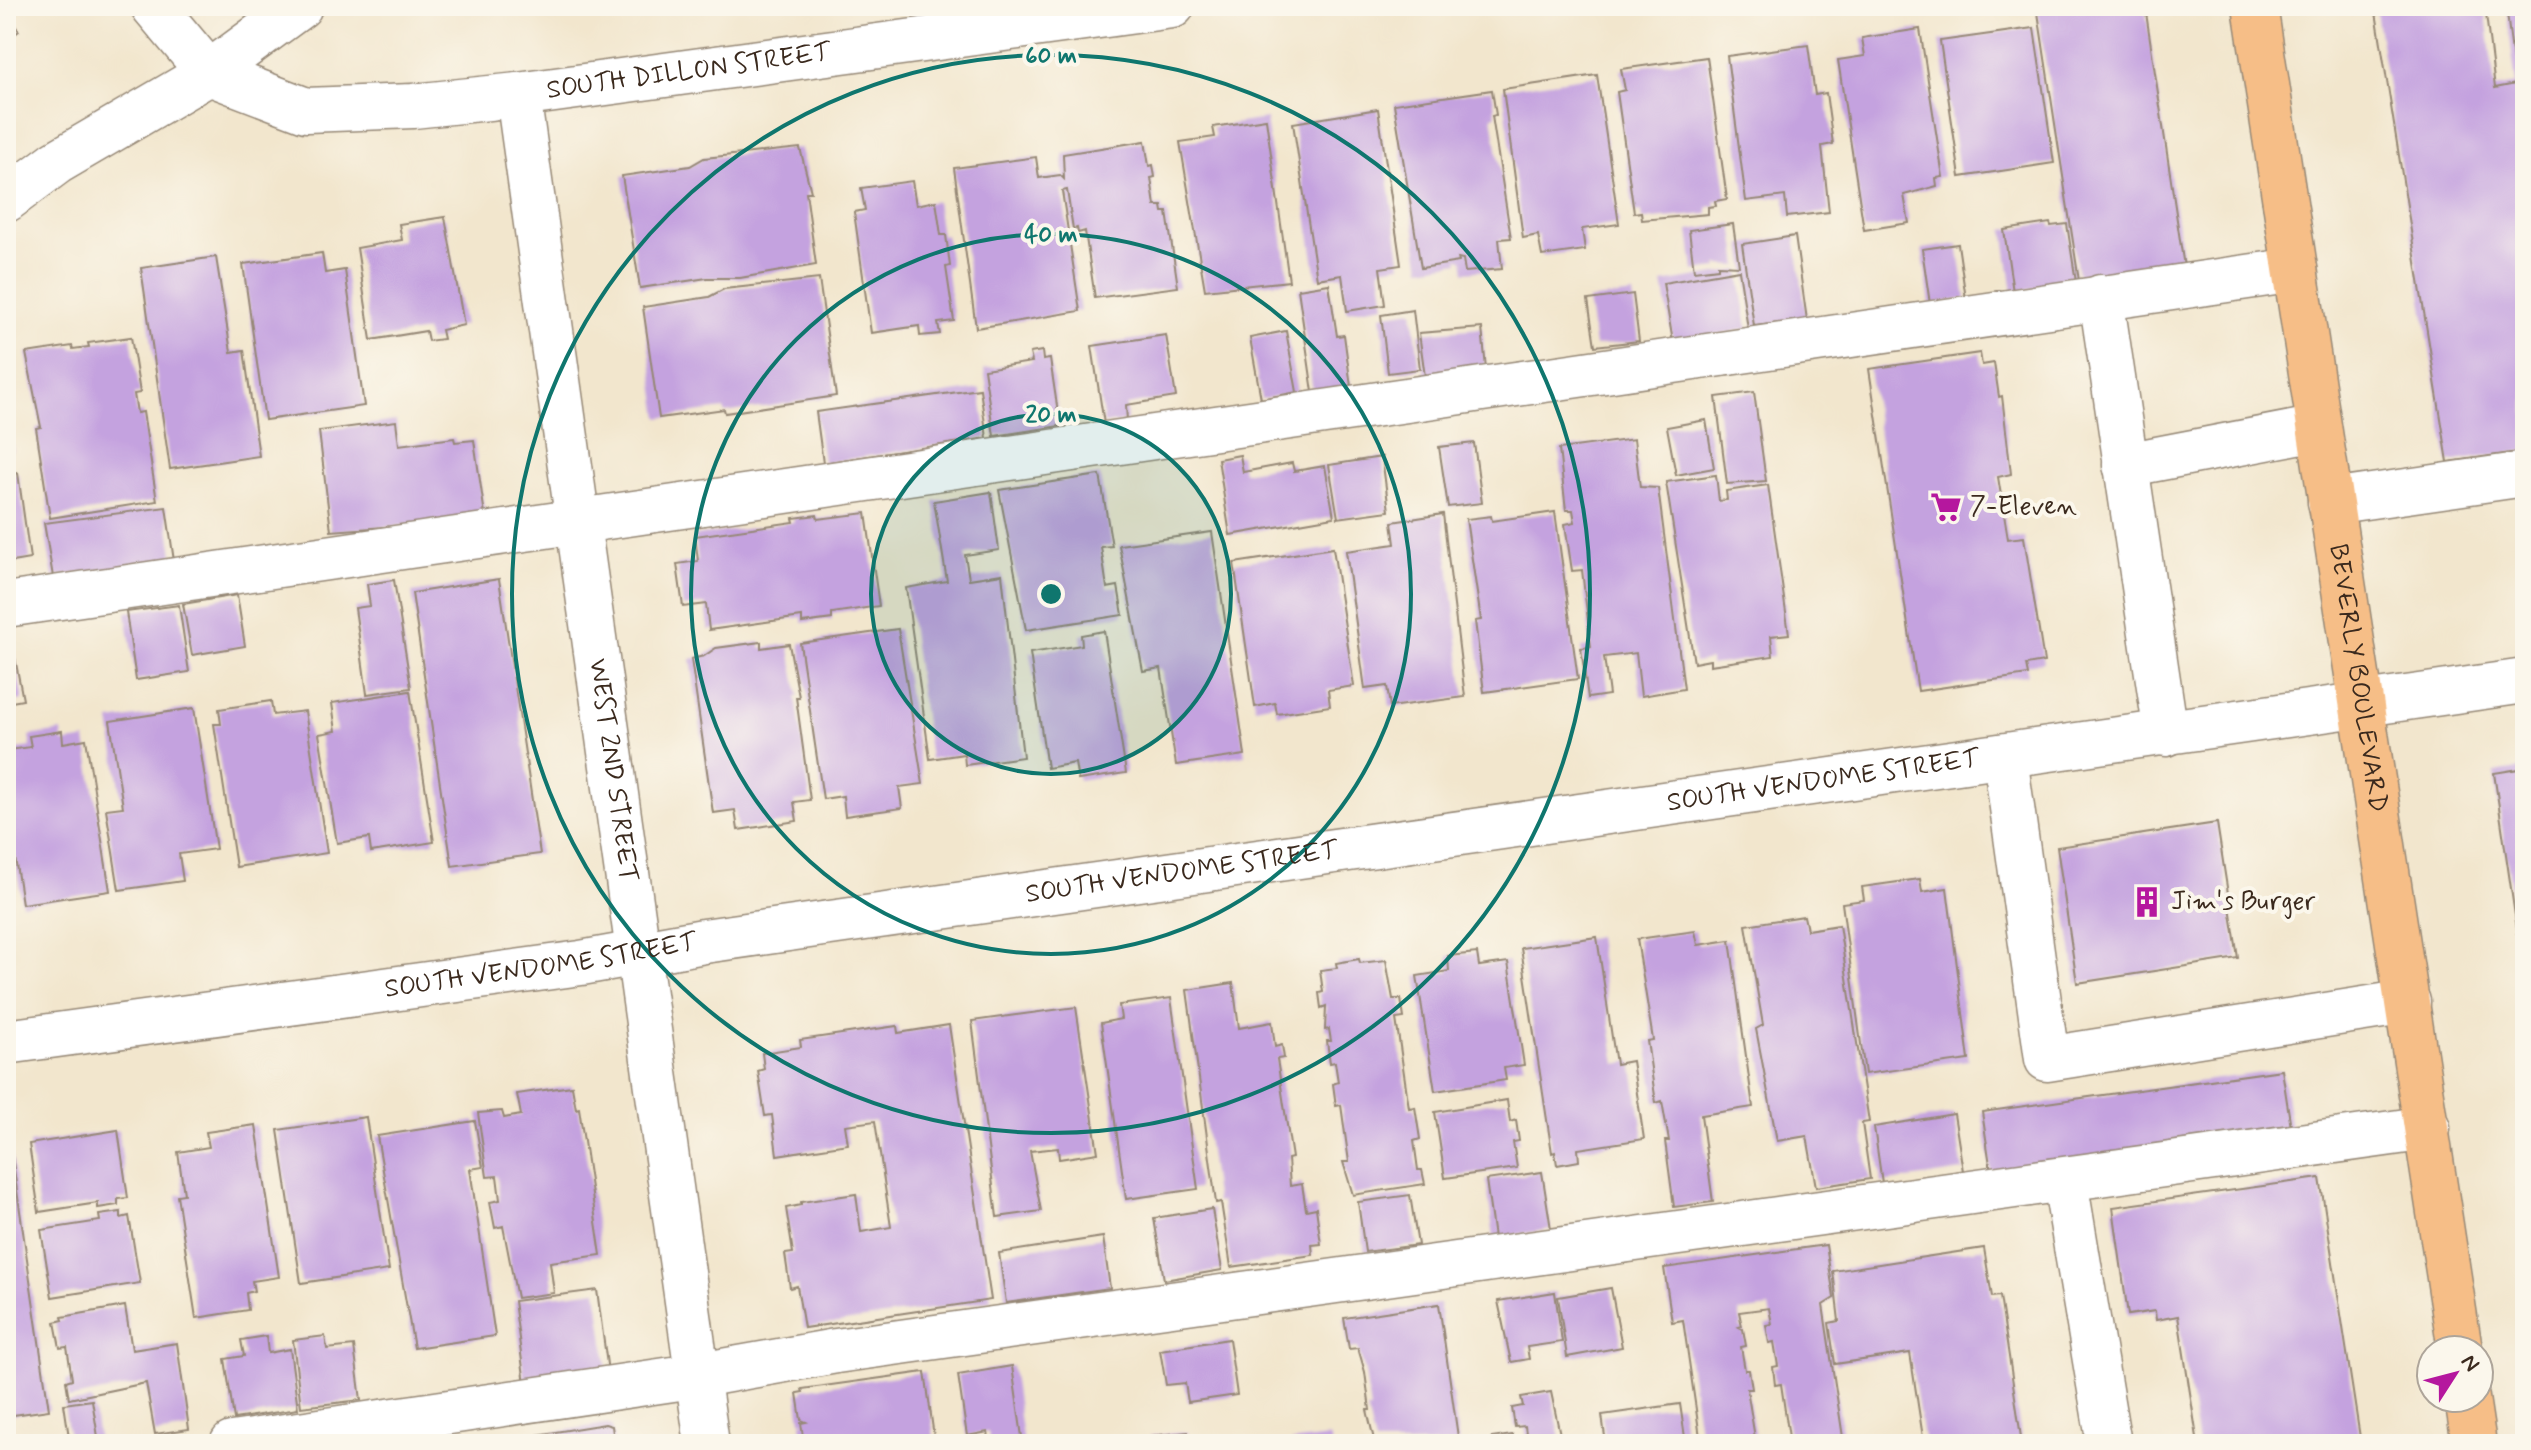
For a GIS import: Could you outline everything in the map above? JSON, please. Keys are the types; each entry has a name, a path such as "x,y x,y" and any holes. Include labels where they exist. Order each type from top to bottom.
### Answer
{"main road":[{"name":"BEVERLY BOULEVARD","path":"2255,6 2458,1334"},
{"path":"2469,1414 2474,1444"}],"street":[{"path":"153,6 209,73"},
{"path":"6,200 57,162 209,73 300,6"},
{"name":"SOUTH DILLON STREET","path":"209,73 306,110 413,106 518,95 1172,6"},
{"name":"WEST 2ND STREET","path":"518,95 700,1375 707,1444"},
{"path":"6,605 2295,270"},
{"path":"2101,297 2166,734"},
{"path":"2125,465 2318,428"},
{"path":"2330,502 2525,474"},
{"name":"SOUTH VENDOME STREET","path":"6,1042 581,963 638,950 2525,681"},
{"path":"2005,757 2047,1059 2408,1002"},
{"path":"232,1444 700,1375 836,1351 2428,1128"},
{"path":"2065,1181 2109,1444"}],"building":[{"path":"2037,6 2145,6 2184,267 2079,281"},
{"path":"2375,6 2485,6 2495,88 2516,84 2506,6 2525,6 2525,451 2448,462"},
{"path":"6,13 19,31 6,41"},
{"path":"2034,28 2054,163 1960,177 1940,41"},
{"path":"1920,29 1943,177 1936,178 1937,186 1904,195 1909,223 1864,230 1838,60 1865,56 1862,38"},
{"path":"1808,45 1815,95 1826,93 1833,144 1822,146 1829,212 1787,217 1785,196 1746,201 1727,56"},
{"path":"1707,57 1727,199 1715,201 1716,206 1708,207 1708,214 1642,220 1641,212 1634,213 1617,92 1625,90 1621,69"},
{"path":"1597,75 1619,224 1582,229 1585,250 1542,256 1538,235 1523,238 1503,89"},
{"path":"1492,90 1496,115 1492,116 1511,238 1499,239 1502,269 1465,272 1463,259 1458,258 1459,262 1421,268 1394,104"},
{"path":"1378,109 1401,265 1380,268 1385,305 1347,311 1342,275 1317,279 1293,123"},
{"path":"1266,119 1289,281 1205,290 1180,142 1215,137 1213,127"},
{"path":"1145,141 1149,166 1153,165 1155,177 1151,178 1155,206 1162,206 1163,212 1167,212 1178,287 1095,298 1085,231 1078,233 1077,228 1073,229 1067,190 1062,191 1080,311 976,328 954,168 1036,157 1039,178 1060,175 1064,179 1063,154"},
{"path":"800,148 811,192 806,192 816,265 740,278 707,278 640,288 622,176 690,166 704,158"},
{"path":"912,181 916,205 936,201 941,235 946,235 950,266 946,267 954,321 938,323 940,334 920,336 919,326 871,333 854,212 865,210 861,188"},
{"path":"445,217 464,325 441,330 443,339 428,341 426,331 371,340 357,248 402,240 399,224"},
{"path":"2050,223 2051,226 2067,224 2076,282 2013,292 2004,230"},
{"path":"1733,224 1739,266 1718,265 1718,268 1694,271 1689,230"},
{"path":"1795,236 1807,320 1754,326 1742,244"},
{"path":"1958,244 1966,299 1930,304 1922,249"},
{"path":"322,253 325,273 345,270 364,406 265,420 243,264"},
{"path":"216,257 231,352 244,350 259,456 170,469 141,268"},
{"path":"1739,270 1748,329 1673,342 1663,283"},
{"path":"819,279 836,396 725,413 724,409 659,418 643,307 709,297 724,289"},
{"path":"1329,284 1337,336 1344,335 1352,394 1314,399 1298,289"},
{"path":"1633,294 1639,341 1595,346 1588,300"},
{"path":"1413,310 1420,369 1388,373 1381,315"},
{"path":"1482,328 1487,379 1426,384 1419,333"},
{"path":"1286,331 1297,392 1261,399 1250,338"},
{"path":"1166,335 1176,397 1126,405 1127,421 1104,424 1092,346"},
{"path":"131,337 140,393 134,394 137,413 143,412 157,501 50,518 36,428 41,427 26,353 72,346 73,349 89,347 88,343"},
{"path":"1042,351 1043,360 1050,359 1060,426 994,436 984,369 1032,362 1030,353"},
{"name":"7-Eleven","path":"1980,353 1982,365 1994,363 1999,397 2002,396 2011,474 1998,477 2008,539 2024,537 2044,662 2026,665 2028,675 1918,691 1869,369"},
{"path":"980,389 987,438 823,463 816,412"},
{"path":"1754,392 1766,481 1727,484 1716,397"},
{"path":"6,414 13,450 6,451"},
{"path":"1706,420 1714,468 1676,475 1667,427"},
{"path":"396,421 399,445 454,438 455,442 474,440 485,515 466,521 331,531 319,431"},
{"path":"1634,439 1640,487 1658,488 1684,689 1641,696 1636,653 1604,657 1609,695 1588,698 1581,648 1591,647 1582,570 1572,571 1565,524 1575,522 1573,510 1566,510 1559,449"},
{"path":"1474,443 1482,503 1448,507 1439,447"},
{"path":"6,452 11,474 18,473 30,559 6,563"},
{"path":"1240,455 1243,472 1292,463 1294,471 1325,466 1334,517 1230,535 1218,459"},
{"path":"1382,457 1389,511 1338,518 1329,465"},
{"path":"1100,475 1112,546 1101,547 1107,588 1118,586 1123,615 1026,630 999,490"},
{"path":"1716,475 1719,501 1727,500 1726,491 1768,485 1789,634 1771,636 1773,656 1710,665 1710,660 1694,663 1666,482"},
{"path":"991,492 999,550 965,555 969,579 1002,574 1023,757 965,765 964,754 930,759 906,588 947,581 934,501"},
{"path":"166,507 174,561 53,577 44,523"},
{"path":"1555,512 1578,679 1484,692 1475,621 1481,620 1466,519 1491,516 1492,521"},
{"path":"866,513 879,606 832,613 832,619 802,623 802,617 709,630 706,604 683,607 677,564 698,561 695,536 794,522 793,518 817,515 818,519"},
{"path":"1443,514 1465,697 1390,707 1387,686 1365,689 1346,551 1395,544 1392,522"},
{"path":"1212,532 1245,755 1176,765 1161,668 1143,671 1119,545"},
{"path":"1333,548 1354,686 1328,690 1330,706 1277,714 1275,703 1255,707 1234,563"},
{"path":"499,579 540,854 452,866 412,593"},
{"path":"394,580 411,688 367,694 355,608 370,606 367,584"},
{"path":"237,595 245,646 192,655 183,604"},
{"path":"179,605 189,672 136,680 126,612"},
{"path":"898,629 923,784 899,787 902,808 845,816 843,796 823,799 800,643"},
{"path":"1104,631 1126,773 1078,780 1075,763 1047,768 1030,653 1082,645 1081,635"},
{"path":"12,642 23,700 6,703 6,643"},
{"path":"761,642 761,648 789,644 799,697 796,697 810,800 794,802 797,821 738,830 735,810 713,813 691,659 704,656 716,648"},
{"path":"410,691 434,842 371,852 369,838 337,843 319,734 336,731 332,703"},
{"path":"271,701 273,715 305,711 327,853 236,867 214,724 221,724 219,709"},
{"path":"194,708 216,849 179,854 183,881 119,890 106,809 123,807 110,721"},
{"path":"62,731 63,743 86,739 110,891 22,904 6,798 6,754 9,750 31,747 29,736"},
{"path":"2525,768 2525,970 2523,970 2494,773"},
{"name":"Jim's Burger","path":"2217,823 2238,958 2077,983 2057,847"},
{"path":"1920,879 1922,892 1947,888 1969,1060 1865,1074 1842,903 1864,900 1862,887"},
{"path":"1804,916 1807,930 1839,925 1869,1122 1862,1123 1870,1179 1816,1187 1807,1136 1777,1141 1756,1029 1763,1025 1746,925"},
{"path":"1695,931 1698,945 1730,940 1753,1107 1701,1115 1713,1202 1674,1207 1665,1141 1669,1141 1662,1101 1656,1103 1647,1041 1653,1040 1637,939"},
{"path":"1597,937 1616,1064 1632,1061 1644,1139 1578,1149 1579,1161 1557,1165 1555,1152 1552,1153 1521,948"},
{"path":"1477,953 1479,966 1508,962 1524,1065 1504,1068 1506,1080 1435,1091 1417,976 1449,971 1448,956"},
{"path":"1359,959 1360,963 1386,960 1393,999 1401,999 1404,1018 1396,1019 1409,1108 1415,1107 1420,1139 1414,1141 1418,1170 1422,1170 1425,1184 1353,1195 1343,1162 1349,1162 1341,1105 1336,1106 1333,1084 1338,1082 1335,1062 1330,1063 1327,1041 1331,1041 1329,1029 1325,1030 1326,1006 1321,1008 1319,993 1323,992 1320,970 1337,968 1336,963"},
{"path":"1233,983 1239,1028 1272,1022 1275,1047 1282,1045 1284,1058 1277,1059 1292,1158 1288,1159 1290,1186 1302,1184 1306,1210 1316,1208 1321,1244 1312,1245 1313,1255 1231,1267 1221,1202 1216,1203 1187,990"},
{"path":"1171,998 1198,1189 1126,1199 1101,1023 1121,1019 1119,1005"},
{"path":"1076,1007 1098,1153 1059,1159 1058,1148 1030,1151 1041,1211 997,1217 972,1021"},
{"path":"949,1025 991,1300 804,1328 797,1286 790,1288 785,1254 793,1253 786,1208 801,1205 801,1202 856,1194 861,1232 891,1227 875,1121 845,1125 848,1144 777,1155 772,1115 765,1116 758,1071 764,1069 762,1053 801,1047 800,1040 897,1026 898,1033"},
{"path":"2282,1070 2292,1134 1992,1178 1982,1112"},
{"path":"572,1086 576,1109 579,1108 601,1255 550,1262 554,1293 517,1298 503,1226 495,1228 490,1202 500,1200 497,1176 487,1177 478,1113 502,1111 504,1118 521,1115 517,1094"},
{"path":"1507,1100 1510,1122 1516,1120 1519,1141 1513,1142 1517,1168 1445,1178 1435,1112"},
{"path":"1954,1114 1963,1171 1882,1183 1874,1127"},
{"path":"366,1117 389,1270 301,1283 278,1130"},
{"path":"475,1121 483,1167 470,1169 495,1336 414,1348 377,1136"},
{"path":"256,1125 279,1277 252,1281 254,1291 246,1293 248,1310 196,1318 177,1195 184,1194 178,1152 209,1147 206,1132"},
{"path":"118,1130 128,1198 118,1199 118,1205 98,1208 98,1203 39,1212 29,1144"},
{"path":"12,1156 49,1410 6,1416 6,1157"},
{"path":"1542,1172 1551,1229 1494,1238 1486,1180"},
{"path":"2320,1178 2361,1444 2198,1444 2178,1316 2156,1320 2155,1311 2128,1315 2113,1207"},
{"path":"1410,1195 1418,1245 1365,1252 1358,1202"},
{"path":"1212,1209 1222,1270 1164,1280 1154,1218"},
{"path":"121,1212 121,1218 129,1216 140,1283 52,1297 41,1230 100,1221 99,1215"},
{"path":"1103,1237 1110,1288 1006,1303 999,1253"},
{"path":"1826,1245 1834,1298 1823,1305 1844,1444 1790,1444 1781,1384 1775,1385 1773,1367 1778,1366 1774,1342 1769,1343 1766,1325 1772,1324 1769,1308 1739,1312 1742,1326 1739,1327 1743,1329 1746,1346 1741,1347 1752,1389 1747,1389 1756,1444 1701,1444 1683,1320 1672,1322 1664,1268"},
{"path":"1984,1248 1992,1297 2000,1296 2022,1444 1924,1444 1910,1353 1835,1364 1829,1323 1839,1321 1833,1271"},
{"path":"1611,1288 1622,1347 1567,1357 1558,1297"},
{"path":"597,1290 608,1372 525,1384 514,1301"},
{"path":"1555,1292 1562,1342 1527,1347 1529,1359 1511,1362 1498,1301"},
{"path":"1439,1304 1459,1444 1375,1444 1367,1410 1370,1410 1365,1372 1358,1348 1349,1349 1344,1318"},
{"path":"125,1306 132,1350 177,1343 189,1429 155,1434 146,1383 69,1399 66,1381 72,1379 67,1347 60,1348 55,1322 63,1320 62,1317"},
{"path":"266,1336 268,1353 290,1349 298,1409 234,1419 225,1359 244,1356 241,1340"},
{"path":"325,1336 327,1349 354,1346 361,1400 301,1407 293,1340"},
{"path":"1229,1339 1237,1395 1188,1402 1185,1383 1166,1385 1160,1350"},
{"path":"1012,1366 1023,1444 990,1444 988,1432 967,1436 958,1375"},
{"path":"925,1372 935,1444 804,1444 801,1423 806,1422 801,1420 797,1393 803,1392 802,1389"},
{"path":"1551,1392 1562,1444 1516,1444 1527,1441 1525,1426 1515,1427 1512,1408 1523,1406 1521,1397"},
{"path":"92,1400 99,1443 70,1444 64,1404"},
{"path":"1680,1404 1686,1444 1606,1444 1602,1415"},
{"path":"605,1424 612,1426 614,1440 608,1444 481,1444"},
{"path":"1188,1432 1189,1444 1151,1444 1150,1436"},
{"path":"1513,1435 1514,1444 1491,1444 1491,1438"},
{"path":"1330,1437 1332,1444 1290,1442"}],"place":[{"name":"7-Eleven","path":"1946,507"},
{"name":"Jim's Burger","path":"2147,902"}]}
